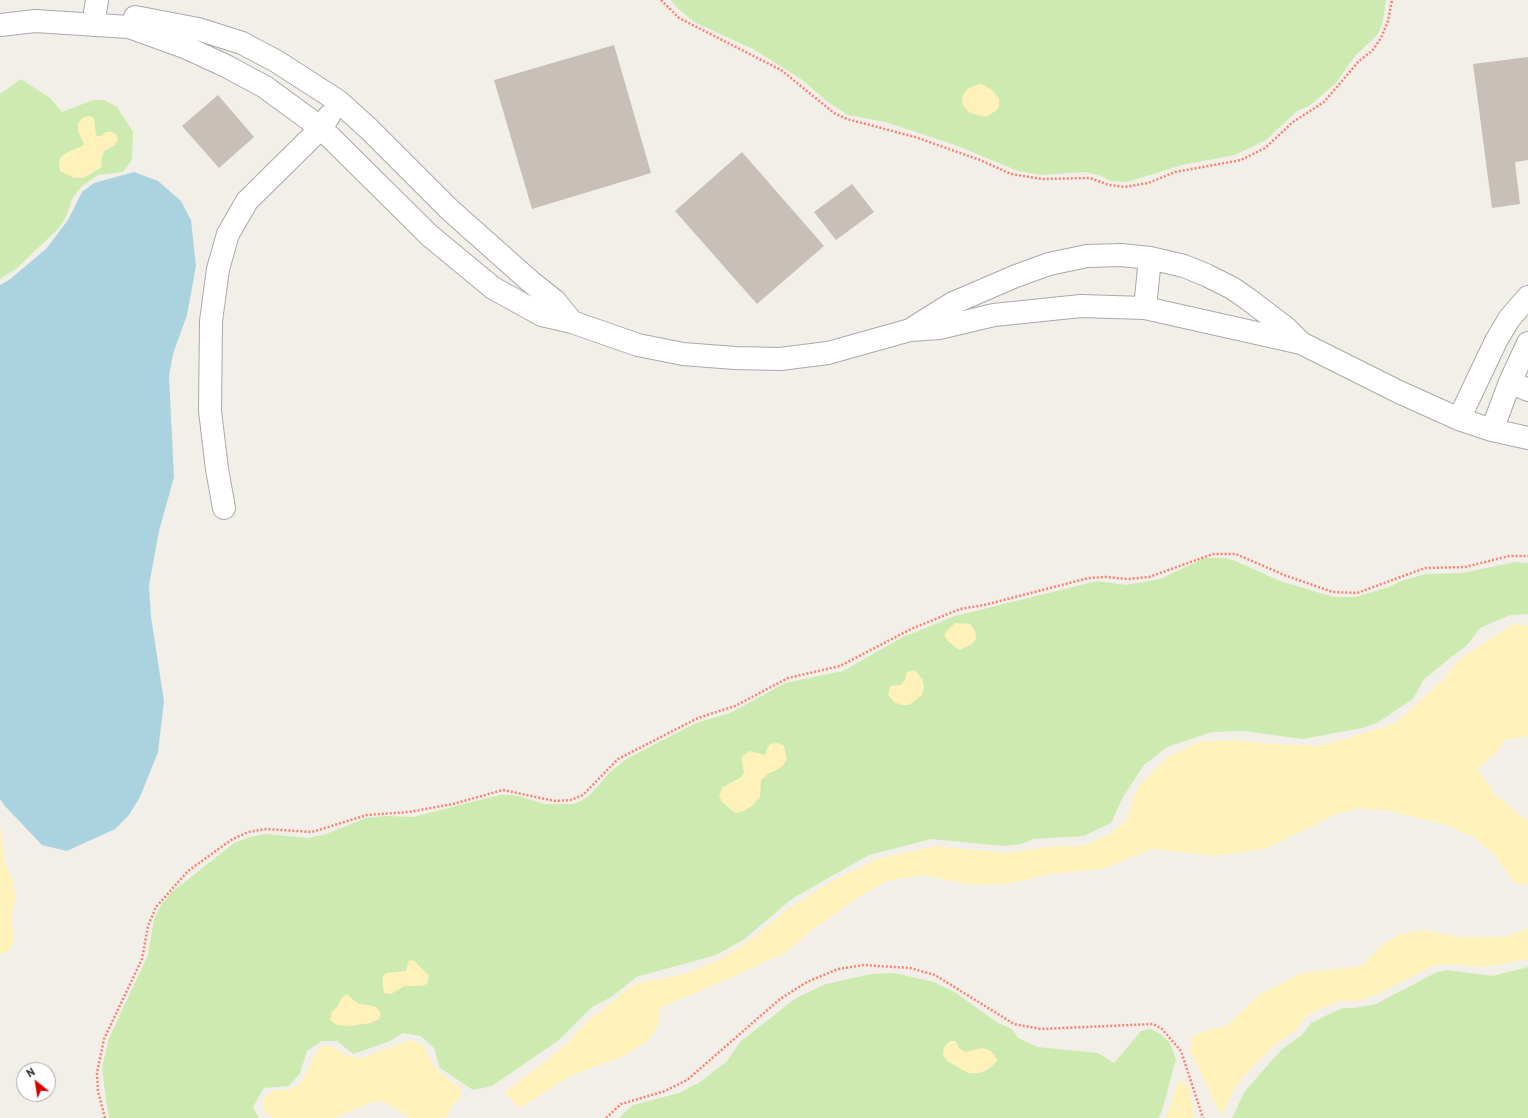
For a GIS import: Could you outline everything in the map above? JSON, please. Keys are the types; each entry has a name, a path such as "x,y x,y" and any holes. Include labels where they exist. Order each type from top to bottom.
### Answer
{"street":[{"path":"0,25 95,11"},
{"path":"0,15 95,11 132,15 198,29 242,43 276,61 338,101 368,128 450,210 530,282 555,301 572,322"},
{"path":"132,15 187,48 226,66 265,87 321,128 429,236 493,288 542,316 572,322 638,345 683,354 742,359 780,359 828,353 910,330 938,328 994,316 1081,306 1145,308 1301,343 1399,392 1459,419 1492,430 1528,438"},
{"path":"224,508 217,469 210,411 211,320 218,270 228,234 247,201 321,128 338,101"},
{"path":"910,330 953,304 1016,276 1049,264 1087,256 1121,255 1150,258 1184,266 1232,288 1286,328 1301,343"},
{"path":"1145,308 1150,258"},
{"path":"1459,419 1496,341 1509,319 1528,297"},
{"path":"1492,430 1519,386 1528,343"}],"path":[{"path":"661,0 679,18 781,70 834,112 847,119 915,137 980,160 1011,174 1042,180 1090,178 1125,187 1148,183 1175,172 1241,160 1265,148 1293,122 1324,102 1359,61 1372,50 1381,38 1388,21 1392,0"},
{"path":"105,1118 98,1091 97,1073 104,1039 142,959 148,926 156,907 188,872 231,840 248,832 266,829 312,832 367,815 409,812 453,804 503,790 555,801 571,800 583,795 618,759 698,718 735,706 788,678 840,666 911,629 960,608 984,605 1089,578 1106,577 1128,579 1149,577 1213,554 1236,554 1284,575 1333,592 1357,593 1425,568 1465,567 1509,556 1528,556"},
{"path":"606,1118 621,1104 665,1090 687,1080 780,999 807,982 838,969 864,966 910,968 935,975 1014,1024 1041,1029 1152,1024 1162,1029 1181,1051 1203,1118"}],"green space":[{"path":"671,0 1386,0 1383,21 1378,34 1355,56 1336,83 1309,106 1297,111 1266,140 1235,155 1182,165 1127,182 1111,181 1099,175 1084,172 1041,175 1018,171 958,146 885,122 848,115 829,103 801,79 753,49 694,22 675,6"},
{"path":"21,79 50,98 62,112 93,100 104,100 117,107 133,132 132,160 123,172 98,175 81,187 72,199 67,215 59,228 17,268 0,279 0,94"},
{"path":"1204,558 1224,558 1233,560 1280,581 1333,597 1355,597 1425,574 1462,573 1516,562 1528,563 1528,614 1510,615 1480,628 1468,644 1424,679 1413,699 1377,723 1362,728 1303,739 1243,731 1212,732 1167,747 1144,765 1123,797 1111,823 1084,836 1033,839 1021,844 1004,846 931,839 869,855 793,898 743,940 716,955 636,977 613,996 592,1007 559,1040 492,1086 473,1090 440,1068 434,1048 421,1036 403,1033 390,1041 353,1054 337,1041 322,1041 307,1051 300,1073 289,1086 264,1088 253,1107 259,1118 109,1118 102,1068 109,1038 148,955 154,919 161,905 172,892 234,843 250,837 265,834 309,838 326,834 366,818 386,816 413,817 499,795 515,795 545,804 575,804 589,796 610,772 628,758 696,723 730,713 785,683 843,671 903,637 955,616 1097,581 1126,585 1160,579"},
{"path":"1528,967 1528,1118 1232,1118 1245,1091 1282,1049 1301,1036 1311,1023 1342,1008 1355,1008 1376,1004 1437,972 1447,970 1492,976"},
{"path":"894,973 934,982 956,993 998,1023 1012,1029 1018,1038 1038,1047 1098,1053 1114,1063 1141,1031 1150,1029 1161,1034 1170,1043 1176,1059 1162,1111 1158,1118 619,1118 633,1105 679,1093 700,1082 727,1061 740,1042 796,998 826,984 872,974"}],"sand":[{"path":"980,84 986,86 994,92 999,99 999,107 986,117 970,113 963,105 962,97 966,90"},
{"path":"89,116 94,118 96,136 101,136 106,132 112,132 116,134 118,139 115,145 104,151 101,160 102,167 83,178 74,178 60,171 59,163 61,157 66,153 84,144 78,131 78,124 82,118"},
{"path":"955,623 970,624 975,631 976,639 972,644 959,650 947,640 944,634"},
{"path":"1514,624 1528,626 1528,736 1504,740 1497,752 1477,769 1496,796 1528,821 1528,885 1514,883 1494,854 1472,836 1444,824 1389,811 1359,808 1336,814 1265,849 1215,856 1153,849 1102,869 1051,874 1007,884 974,885 922,875 887,881 860,896 808,933 788,951 660,1008 658,1026 648,1040 624,1056 570,1076 520,1108 504,1093 567,1044 585,1023 635,984 688,973 721,959 749,941 785,911 829,883 877,859 936,846 1007,853 1053,846 1081,846 1109,835 1126,821 1138,787 1166,758 1198,742 1232,740 1272,744 1320,746 1394,724 1443,680 1460,658"},
{"path":"915,670 922,679 924,688 922,695 909,705 902,705 894,702 888,695 890,686 900,685 905,680 907,672"},
{"path":"777,743 784,746 787,759 782,767 768,774 761,780 760,797 752,806 744,811 736,813 722,802 719,795 723,787 740,778 744,773 742,756 750,751 765,755 770,744"},
{"path":"0,823 5,864 12,878 16,898 11,917 14,939 11,949 0,955"},
{"path":"1528,928 1528,959 1498,965 1476,967 1453,964 1435,965 1378,994 1358,1001 1339,1001 1307,1015 1297,1029 1270,1049 1234,1087 1222,1117 1190,1051 1192,1036 1210,1029 1226,1026 1259,995 1301,973 1362,966 1383,944 1401,934 1423,930 1460,937 1506,937"},
{"path":"409,960 415,961 429,975 427,984 422,986 404,986 391,994 384,993 383,976 386,973 406,971"},
{"path":"347,994 359,1004 376,1007 381,1013 379,1019 371,1023 349,1026 337,1025 330,1020 332,1012 338,1006 342,997"},
{"path":"411,1040 424,1046 433,1066 448,1080 460,1087 461,1097 453,1105 446,1118 411,1118 382,1101 369,1103 335,1118 273,1118 264,1111 264,1097 276,1090 289,1090 301,1083 316,1053 324,1045 337,1049 346,1056 361,1058"},
{"path":"950,1041 956,1041 959,1048 965,1052 983,1048 991,1051 998,1060 990,1068 980,1073 968,1073 947,1061 943,1055 944,1047"},
{"path":"1179,1080 1188,1086 1195,1118 1166,1118"}],"water":[{"path":"134,172 158,181 181,201 191,220 196,266 187,315 173,354 169,376 174,477 159,531 149,585 151,617 164,701 158,752 140,797 129,815 115,829 67,851 42,845 0,799 0,285 9,280 46,249 68,220 82,192 94,183"}],"building":[{"path":"614,45 651,173 532,209 494,80"},
{"path":"1528,57 1528,160 1515,162 1520,204 1492,208 1473,64"},
{"path":"218,95 254,137 219,168 182,126"},
{"path":"742,152 824,246 757,304 675,211"},
{"path":"852,184 874,212 836,240 814,212"}]}
